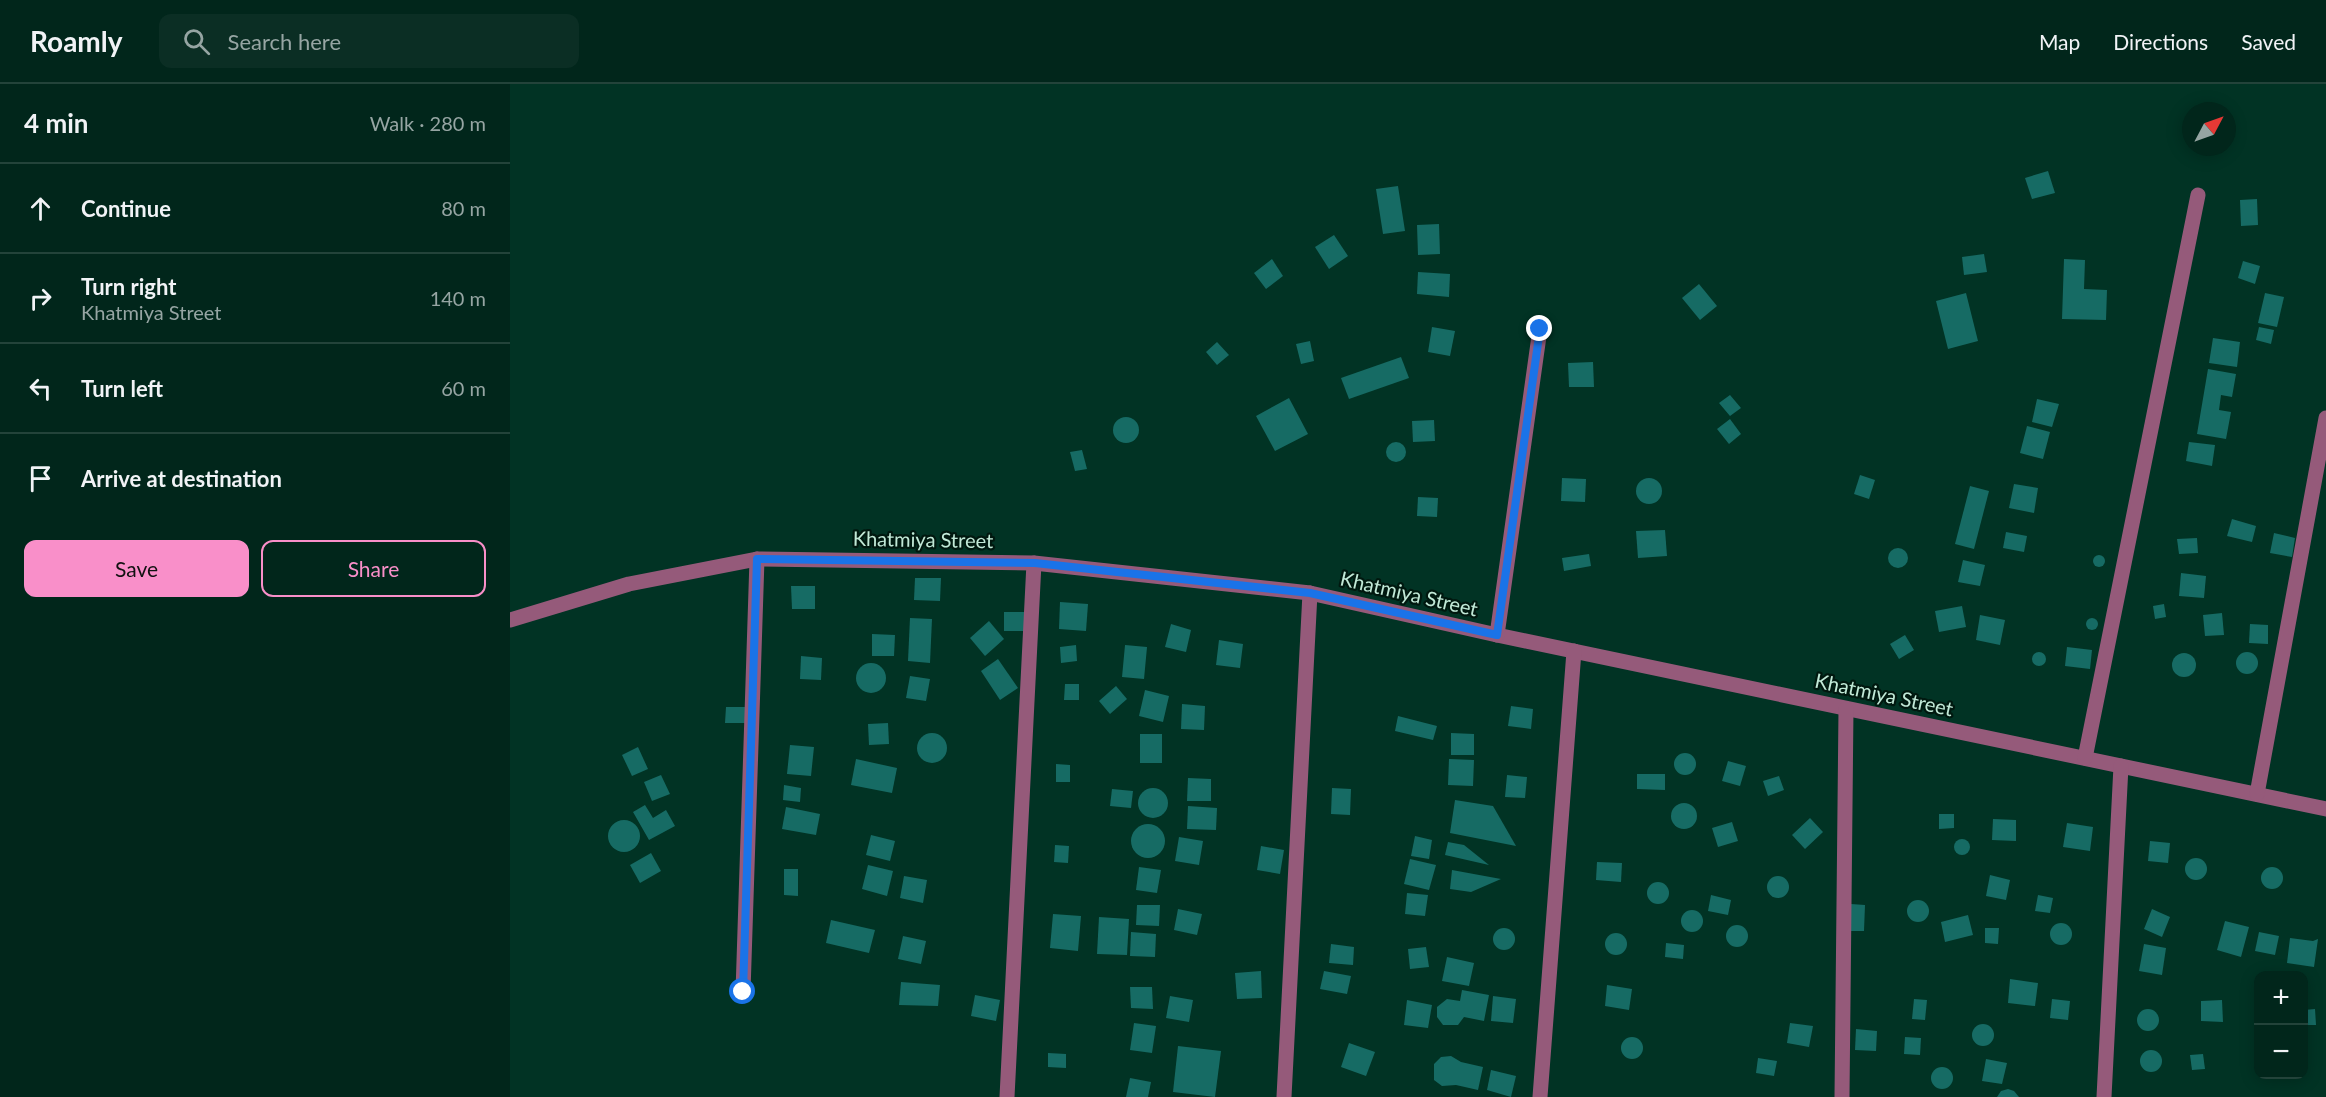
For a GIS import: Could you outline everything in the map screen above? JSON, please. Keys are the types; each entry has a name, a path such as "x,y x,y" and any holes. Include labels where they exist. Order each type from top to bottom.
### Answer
{"street":[{"path":"2085,758 2198,195"},
{"path":"1497,635 1540,329"},
{"path":"2257,794 2326,418"},
{"path":"743,992 757,559"},
{"name":"Khatmiya Street","path":"510,620 629,584 757,559 1035,563 1310,593 1846,709 2326,808"},
{"path":"1008,1097 1035,563"},
{"path":"1284,1097 1310,593"},
{"path":"1540,1097 1574,651"},
{"path":"1842,1097 1846,709"},
{"path":"2104,1097 2121,766"}],"building":[{"path":"2048,171 2055,193 2032,199 2025,178"},
{"path":"1398,186 1405,231 1383,234 1376,189"},
{"path":"2257,199 2258,225 2241,226 2240,200"},
{"path":"1439,224 1440,254 1418,255 1417,225"},
{"path":"1334,235 1348,256 1329,269 1315,247"},
{"path":"1984,254 1987,272 1964,275 1962,257"},
{"path":"1272,259 1283,276 1266,289 1254,273"},
{"path":"2064,259 2085,260 2084,289 2107,290 2106,320 2062,319"},
{"path":"2243,261 2260,266 2255,284 2238,278"},
{"path":"1418,272 1450,274 1449,297 1417,294"},
{"path":"1699,284 1717,306 1700,320 1682,298"},
{"path":"1966,293 1978,341 1948,349 1936,301"},
{"path":"2265,293 2284,297 2277,327 2258,323"},
{"path":"1432,327 1455,331 1450,356 1428,352"},
{"path":"2259,327 2274,330 2271,344 2256,340"},
{"path":"2213,338 2240,342 2237,367 2209,363"},
{"path":"1310,341 1314,361 1301,364 1296,344"},
{"path":"1217,342 1229,355 1217,365 1206,352"},
{"path":"1401,357 1409,378 1349,399 1341,378"},
{"path":"1593,362 1594,387 1569,387 1568,363"},
{"path":"2208,369 2236,374 2232,397 2221,395 2219,410 2231,412 2226,439 2197,434"},
{"path":"1730,395 1741,408 1730,416 1719,403"},
{"path":"1289,398 1308,434 1275,451 1256,416"},
{"path":"2037,399 2059,404 2052,427 2032,422"},
{"path":"1126,417 1135,421 1139,430 1135,439 1126,443 1117,439 1113,430 1117,421"},
{"path":"1730,419 1741,434 1729,444 1717,429"},
{"path":"1434,420 1435,441 1413,442 1412,421"},
{"path":"2027,426 2050,432 2043,459 2020,453"},
{"path":"1396,442 1403,445 1406,452 1403,459 1396,462 1389,459 1386,452 1389,445"},
{"path":"2189,442 2215,445 2212,466 2186,461"},
{"path":"1082,450 1087,469 1075,471 1070,452"},
{"path":"1860,475 1875,480 1869,499 1854,494"},
{"path":"1562,478 1586,479 1585,502 1561,501"},
{"path":"1649,478 1658,482 1662,491 1658,500 1649,504 1640,500 1636,491 1640,482"},
{"path":"2014,484 2038,488 2034,513 2009,508"},
{"path":"1970,486 1989,491 1974,549 1955,544"},
{"path":"1418,497 1438,498 1437,517 1417,516"},
{"path":"2232,519 2256,526 2252,542 2227,536"},
{"path":"1665,530 1667,556 1638,558 1636,531"},
{"path":"2006,532 2027,536 2024,552 2003,548"},
{"path":"2274,533 2295,538 2292,557 2270,553"},
{"path":"2197,538 2198,553 2179,554 2177,539"},
{"path":"1898,548 1905,551 1908,558 1905,565 1898,568 1891,565 1888,558 1891,551"},
{"path":"1589,554 1591,566 1564,571 1562,558"},
{"path":"2101,555 2105,561 2101,567 2097,567 2093,559"},
{"path":"1963,560 1985,565 1980,586 1958,582"},
{"path":"2181,573 2206,576 2204,598 2179,596"},
{"path":"915,578 941,578 940,601 914,600"},
{"path":"791,586 815,586 815,609 792,609"},
{"path":"1060,602 1088,604 1086,631 1059,629"},
{"path":"2164,604 2166,617 2155,619 2153,606"},
{"path":"1962,606 1966,627 1939,632 1935,611"},
{"path":"1004,612 1024,612 1024,631 1004,631"},
{"path":"2222,613 2224,635 2205,636 2203,615"},
{"path":"1980,615 2005,620 2000,645 1976,640"},
{"path":"910,618 932,619 930,663 908,661"},
{"path":"2094,618 2098,624 2094,630 2090,630 2086,622"},
{"path":"989,621 1004,639 985,656 970,638"},
{"path":"1171,624 1191,630 1186,652 1165,647"},
{"path":"2250,624 2268,625 2268,644 2249,643"},
{"path":"872,634 895,635 894,656 872,656"},
{"path":"1905,635 1914,650 1899,659 1890,644"},
{"path":"1219,640 1243,644 1240,668 1216,665"},
{"path":"1076,645 1077,661 1061,663 1060,647"},
{"path":"1125,645 1147,647 1144,679 1122,677"},
{"path":"2067,647 2092,650 2090,669 2065,666"},
{"path":"2036,652 2042,652 2046,659 2042,666 2036,666 2032,662 2032,656"},
{"path":"2247,652 2255,655 2258,663 2255,671 2247,674 2239,671 2236,663 2239,655"},
{"path":"2184,653 2193,656 2196,665 2193,674 2184,677 2175,674 2172,665 2175,656"},
{"path":"801,656 822,658 821,680 800,679"},
{"path":"998,659 1018,688 1000,700 981,671"},
{"path":"871,663 877,664 885,672 885,684 877,692 871,693 865,692 857,684 856,678 857,672 865,664"},
{"path":"910,676 930,679 926,701 906,698"},
{"path":"1065,684 1079,684 1079,700 1064,700"},
{"path":"1116,686 1127,699 1110,714 1099,701"},
{"path":"1145,690 1169,696 1163,722 1139,716"},
{"path":"1182,704 1205,706 1204,730 1181,729"},
{"path":"1511,706 1533,709 1531,729 1508,726"},
{"path":"726,707 745,707 745,723 725,723"},
{"path":"1398,716 1437,726 1433,740 1395,731"},
{"path":"888,723 889,744 869,745 868,724"},
{"path":"932,733 943,737 947,748 943,759 932,763 921,759 917,748 921,737"},
{"path":"1451,733 1474,734 1474,755 1451,755"},
{"path":"1140,734 1162,734 1162,763 1140,763"},
{"path":"790,745 814,747 811,776 787,774"},
{"path":"638,747 648,769 632,776 622,755"},
{"path":"1685,753 1693,756 1696,764 1693,772 1685,775 1677,772 1674,764 1677,756"},
{"path":"856,759 897,768 892,793 851,785"},
{"path":"1449,759 1474,760 1473,786 1448,785"},
{"path":"1728,761 1746,766 1740,786 1722,781"},
{"path":"1056,764 1070,765 1070,782 1056,782"},
{"path":"1637,774 1665,774 1665,790 1637,789"},
{"path":"661,775 670,794 652,801 644,782"},
{"path":"1507,775 1527,777 1525,798 1505,797"},
{"path":"1779,776 1784,790 1768,796 1763,781"},
{"path":"1188,778 1211,779 1211,801 1187,801"},
{"path":"784,785 801,788 800,802 783,800"},
{"path":"1153,788 1164,792 1168,803 1164,814 1153,818 1142,814 1138,803 1142,792"},
{"path":"1332,788 1351,789 1350,815 1331,814"},
{"path":"1112,789 1133,791 1131,808 1110,806"},
{"path":"1455,800 1493,806 1516,846 1450,833"},
{"path":"1684,803 1693,807 1697,816 1693,825 1684,829 1675,825 1671,816 1675,807"},
{"path":"645,805 653,818 666,810 675,826 649,840 633,812"},
{"path":"1188,806 1217,808 1216,830 1187,829"},
{"path":"786,807 820,814 816,835 782,829"},
{"path":"1939,814 1954,814 1954,828 1939,829"},
{"path":"1810,818 1823,832 1805,849 1792,835"},
{"path":"1993,819 2016,820 2016,841 1992,840"},
{"path":"624,820 635,825 640,836 635,847 624,852 613,847 608,836 613,825"},
{"path":"1732,822 1738,841 1718,847 1712,828"},
{"path":"2067,823 2093,827 2090,851 2063,847"},
{"path":"1148,824 1160,829 1165,841 1160,853 1148,858 1136,853 1131,841 1136,829"},
{"path":"871,835 895,841 890,861 866,855"},
{"path":"1415,836 1432,840 1429,859 1411,856"},
{"path":"1179,837 1203,841 1199,865 1175,861"},
{"path":"1962,839 1970,847 1962,855 1954,847"},
{"path":"2150,841 2170,843 2168,863 2148,861"},
{"path":"1448,842 1464,845 1489,865 1445,855"},
{"path":"1055,845 1069,846 1068,863 1054,862"},
{"path":"1261,846 1284,850 1280,874 1257,870"},
{"path":"651,853 661,871 640,883 630,865"},
{"path":"2196,858 2204,861 2207,869 2204,877 2196,880 2188,877 2185,869 2188,861"},
{"path":"1410,859 1436,865 1429,890 1404,884"},
{"path":"1597,862 1622,863 1621,882 1596,880"},
{"path":"868,865 893,871 887,896 862,889"},
{"path":"1139,867 1161,870 1157,893 1136,890"},
{"path":"2272,867 2280,870 2283,878 2280,886 2272,889 2264,886 2261,878 2264,870"},
{"path":"784,869 798,869 798,896 784,895"},
{"path":"1452,870 1501,879 1471,892 1450,889"},
{"path":"1990,875 2010,880 2006,900 1986,896"},
{"path":"904,876 927,880 923,903 900,898"},
{"path":"1778,876 1786,879 1789,887 1786,895 1778,898 1770,895 1767,887 1770,879"},
{"path":"1658,882 1666,885 1669,893 1666,901 1658,904 1650,901 1647,893 1650,885"},
{"path":"1407,893 1428,895 1425,916 1405,914"},
{"path":"1711,895 1731,900 1728,915 1708,911"},
{"path":"2038,895 2053,898 2050,913 2035,911"},
{"path":"1918,900 1926,903 1929,911 1926,919 1918,922 1910,919 1907,911 1910,903"},
{"path":"1851,904 1865,905 1864,931 1850,931"},
{"path":"1137,905 1160,905 1159,926 1136,925"},
{"path":"1178,909 1202,914 1197,935 1174,930"},
{"path":"2152,909 2170,917 2162,937 2144,929"},
{"path":"1692,910 1700,913 1703,921 1700,929 1692,932 1684,929 1681,921 1684,913"},
{"path":"1053,914 1081,916 1078,951 1050,948"},
{"path":"1968,915 1973,935 1945,942 1941,922"},
{"path":"1099,917 1129,919 1127,955 1097,954"},
{"path":"831,920 875,930 869,953 826,943"},
{"path":"2225,921 2249,927 2241,957 2217,950"},
{"path":"2061,923 2069,926 2072,934 2069,942 2061,945 2053,942 2050,934 2053,926"},
{"path":"1737,925 1745,928 1748,936 1745,944 1737,947 1729,944 1726,936 1729,928"},
{"path":"1504,928 1512,931 1515,939 1512,947 1504,950 1496,947 1493,939 1496,931"},
{"path":"1985,928 1999,928 1998,944 1985,943"},
{"path":"1131,932 1156,934 1155,957 1130,956"},
{"path":"2259,932 2279,936 2275,955 2255,951"},
{"path":"1616,933 1624,936 1627,944 1624,952 1616,955 1608,952 1605,944 1608,936"},
{"path":"903,936 926,941 921,964 898,959"},
{"path":"2290,938 2313,941 2318,939 2314,967 2287,963"},
{"path":"1666,943 1684,945 1683,959 1665,957"},
{"path":"1331,944 1354,947 1353,965 1329,963"},
{"path":"2144,944 2166,948 2162,975 2139,971"},
{"path":"1426,947 1429,967 1410,969 1408,949"},
{"path":"1447,957 1474,963 1469,986 1442,981"},
{"path":"1261,971 1262,998 1237,999 1235,973"},
{"path":"1324,971 1351,976 1347,994 1320,989"},
{"path":"2010,979 2038,983 2035,1006 2008,1003"},
{"path":"901,982 940,985 938,1006 899,1005"},
{"path":"1607,985 1632,989 1629,1010 1605,1006"},
{"path":"1130,987 1152,987 1153,1009 1131,1008"},
{"path":"1462,990 1489,995 1484,1021 1464,1017 1458,1025 1443,1025 1437,1017 1437,1007 1447,999 1460,1001"},
{"path":"975,995 1000,1000 996,1021 971,1016"},
{"path":"1170,996 1193,1000 1189,1022 1166,1018"},
{"path":"1493,996 1516,999 1513,1023 1491,1021"},
{"path":"1914,999 1927,1000 1925,1020 1912,1019"},
{"path":"2052,999 2070,1001 2068,1020 2050,1018"},
{"path":"1407,1000 1432,1005 1428,1028 1404,1025"},
{"path":"2222,1000 2223,1022 2201,1021 2201,1001"},
{"path":"2148,1009 2156,1012 2159,1020 2156,1028 2148,1031 2140,1028 2137,1020 2140,1012"},
{"path":"2315,1009 2316,1025 2308,1025 2308,1010"},
{"path":"1134,1023 1156,1026 1152,1053 1130,1050"},
{"path":"1790,1023 1813,1026 1809,1047 1787,1043"},
{"path":"1983,1024 1991,1027 1994,1035 1991,1043 1983,1046 1975,1043 1972,1035 1975,1027"},
{"path":"1856,1029 1877,1031 1876,1051 1855,1050"},
{"path":"1632,1037 1640,1040 1643,1048 1640,1056 1632,1059 1624,1056 1621,1048 1624,1040"},
{"path":"1905,1037 1921,1038 1920,1055 1904,1054"},
{"path":"1349,1043 1375,1052 1366,1076 1341,1067"},
{"path":"1178,1046 1221,1051 1215,1097 1173,1092"},
{"path":"2151,1050 2159,1053 2162,1061 2159,1069 2151,1072 2143,1069 2140,1061 2143,1053"},
{"path":"1048,1053 1066,1054 1066,1068 1048,1067"},
{"path":"2203,1054 2205,1069 2192,1070 2190,1055"},
{"path":"1451,1056 1461,1062 1483,1067 1478,1090 1456,1085 1442,1086 1434,1080 1434,1064 1441,1057"},
{"path":"1758,1058 1777,1061 1774,1076 1756,1073"},
{"path":"1986,1059 2007,1063 2002,1084 1982,1081"},
{"path":"1942,1067 1950,1070 1953,1078 1950,1086 1942,1089 1934,1086 1931,1078 1934,1070"},
{"path":"1491,1070 1516,1076 1511,1097 1487,1090"},
{"path":"1130,1078 1151,1082 1148,1097 1126,1097"},
{"path":"2008,1089 2014,1091 2019,1097 1997,1097 2001,1091"}],"route":[{"path":"743,992 757,559 1035,563 1310,593 1497,635 1540,329"}]}
